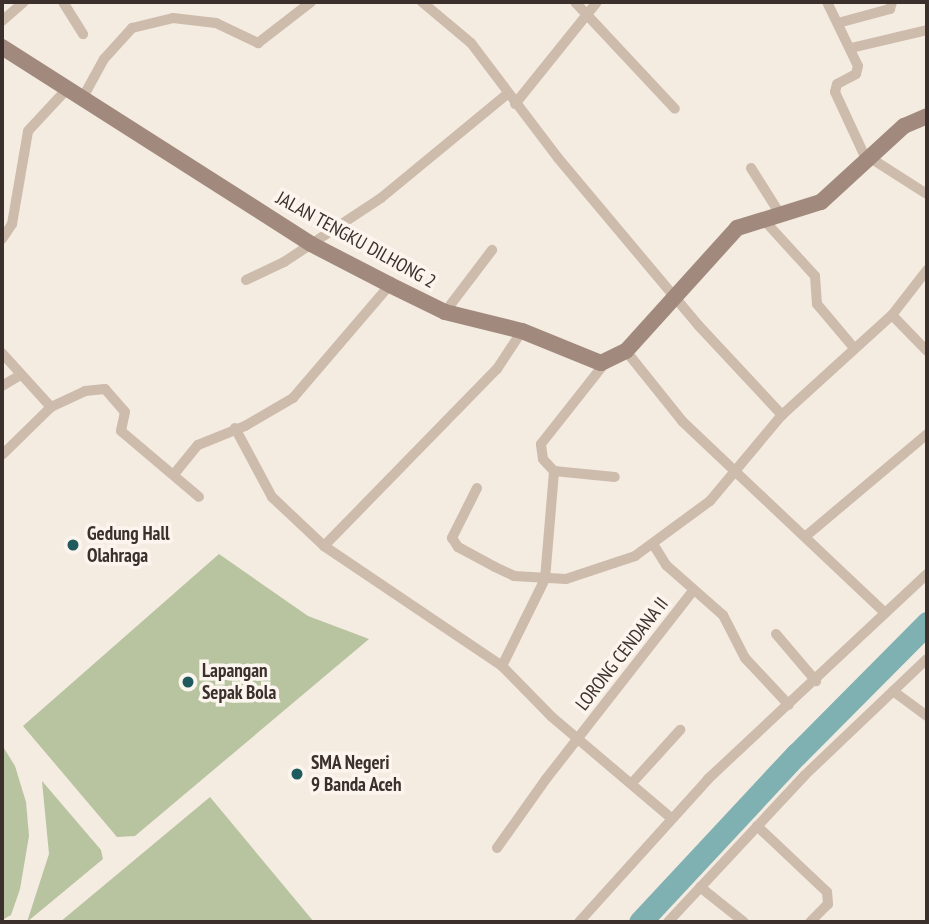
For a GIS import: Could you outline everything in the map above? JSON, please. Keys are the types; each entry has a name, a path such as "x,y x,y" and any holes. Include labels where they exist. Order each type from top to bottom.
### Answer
{"street":[{"path":"2,21 24,2"},
{"path":"63,2 83,34"},
{"path":"82,99 104,59 132,28 173,18 216,23 258,43 312,2"},
{"path":"422,2 471,43 515,104 677,297 782,415"},
{"path":"575,2 588,12 675,109"},
{"path":"515,104 597,2"},
{"path":"828,2 851,48 858,72 839,82 835,92 870,161 927,194"},
{"path":"838,23 890,9 892,2"},
{"path":"851,48 927,30"},
{"name":"JALAN TENGKU DILHONG 2","path":"2,49 311,244 445,312 522,331 606,363"},
{"path":"2,239 12,224 28,131 67,89"},
{"path":"246,280 311,244 399,186 507,94"},
{"path":"615,477 554,471 543,459 544,438 606,363 626,351 737,228 821,202 870,161 904,126 927,116"},
{"path":"751,168 780,214"},
{"path":"764,219 815,276 817,304 854,348"},
{"path":"445,312 492,250"},
{"path":"477,488 452,538 455,544 514,576 545,579 595,572 653,544 710,501 736,474 782,415 892,315 927,270"},
{"path":"175,473 198,445 293,398 390,285"},
{"path":"892,315 927,351"},
{"path":"324,546 497,369 522,331"},
{"path":"626,351 682,421 885,613"},
{"path":"2,353 51,407"},
{"path":"2,386 20,375"},
{"path":"2,455 51,407 85,391 105,389 125,412 121,431 175,473 199,497"},
{"path":"235,428 272,497 324,546 502,666 529,696 671,818"},
{"path":"806,536 927,434"},
{"path":"502,666 524,629 545,579 554,471"},
{"path":"653,544 666,565 723,615 746,658 789,705"},
{"path":"579,922 671,818 927,574"},
{"name":"LORONG CENDANA II","path":"497,848 542,783 693,591"},
{"path":"776,634 816,681"},
{"path":"668,922 757,826 927,659"},
{"path":"893,691 927,716"},
{"path":"632,783 680,730"},
{"path":"757,826 827,892 828,904 810,922"},
{"path":"700,887 744,922"}],"green space":[{"name":"Lapangan Sepak Bola","path":"219,554 308,616 369,639 135,836 117,837 23,726"},
{"path":"2,745 15,766 26,802 29,836 20,889 11,915 4,919"},
{"path":"42,781 101,850 103,859 27,922 49,854"},
{"path":"210,797 314,922 60,922"}],"waterway":[{"path":"640,922 796,755 927,623"}],"place":[{"name":"Gedung Hall Olahraga","path":"73,545"},
{"name":"Lapangan Sepak Bola","path":"188,682"},
{"name":"SMA Negeri 9 Banda Aceh","path":"297,774"}]}
